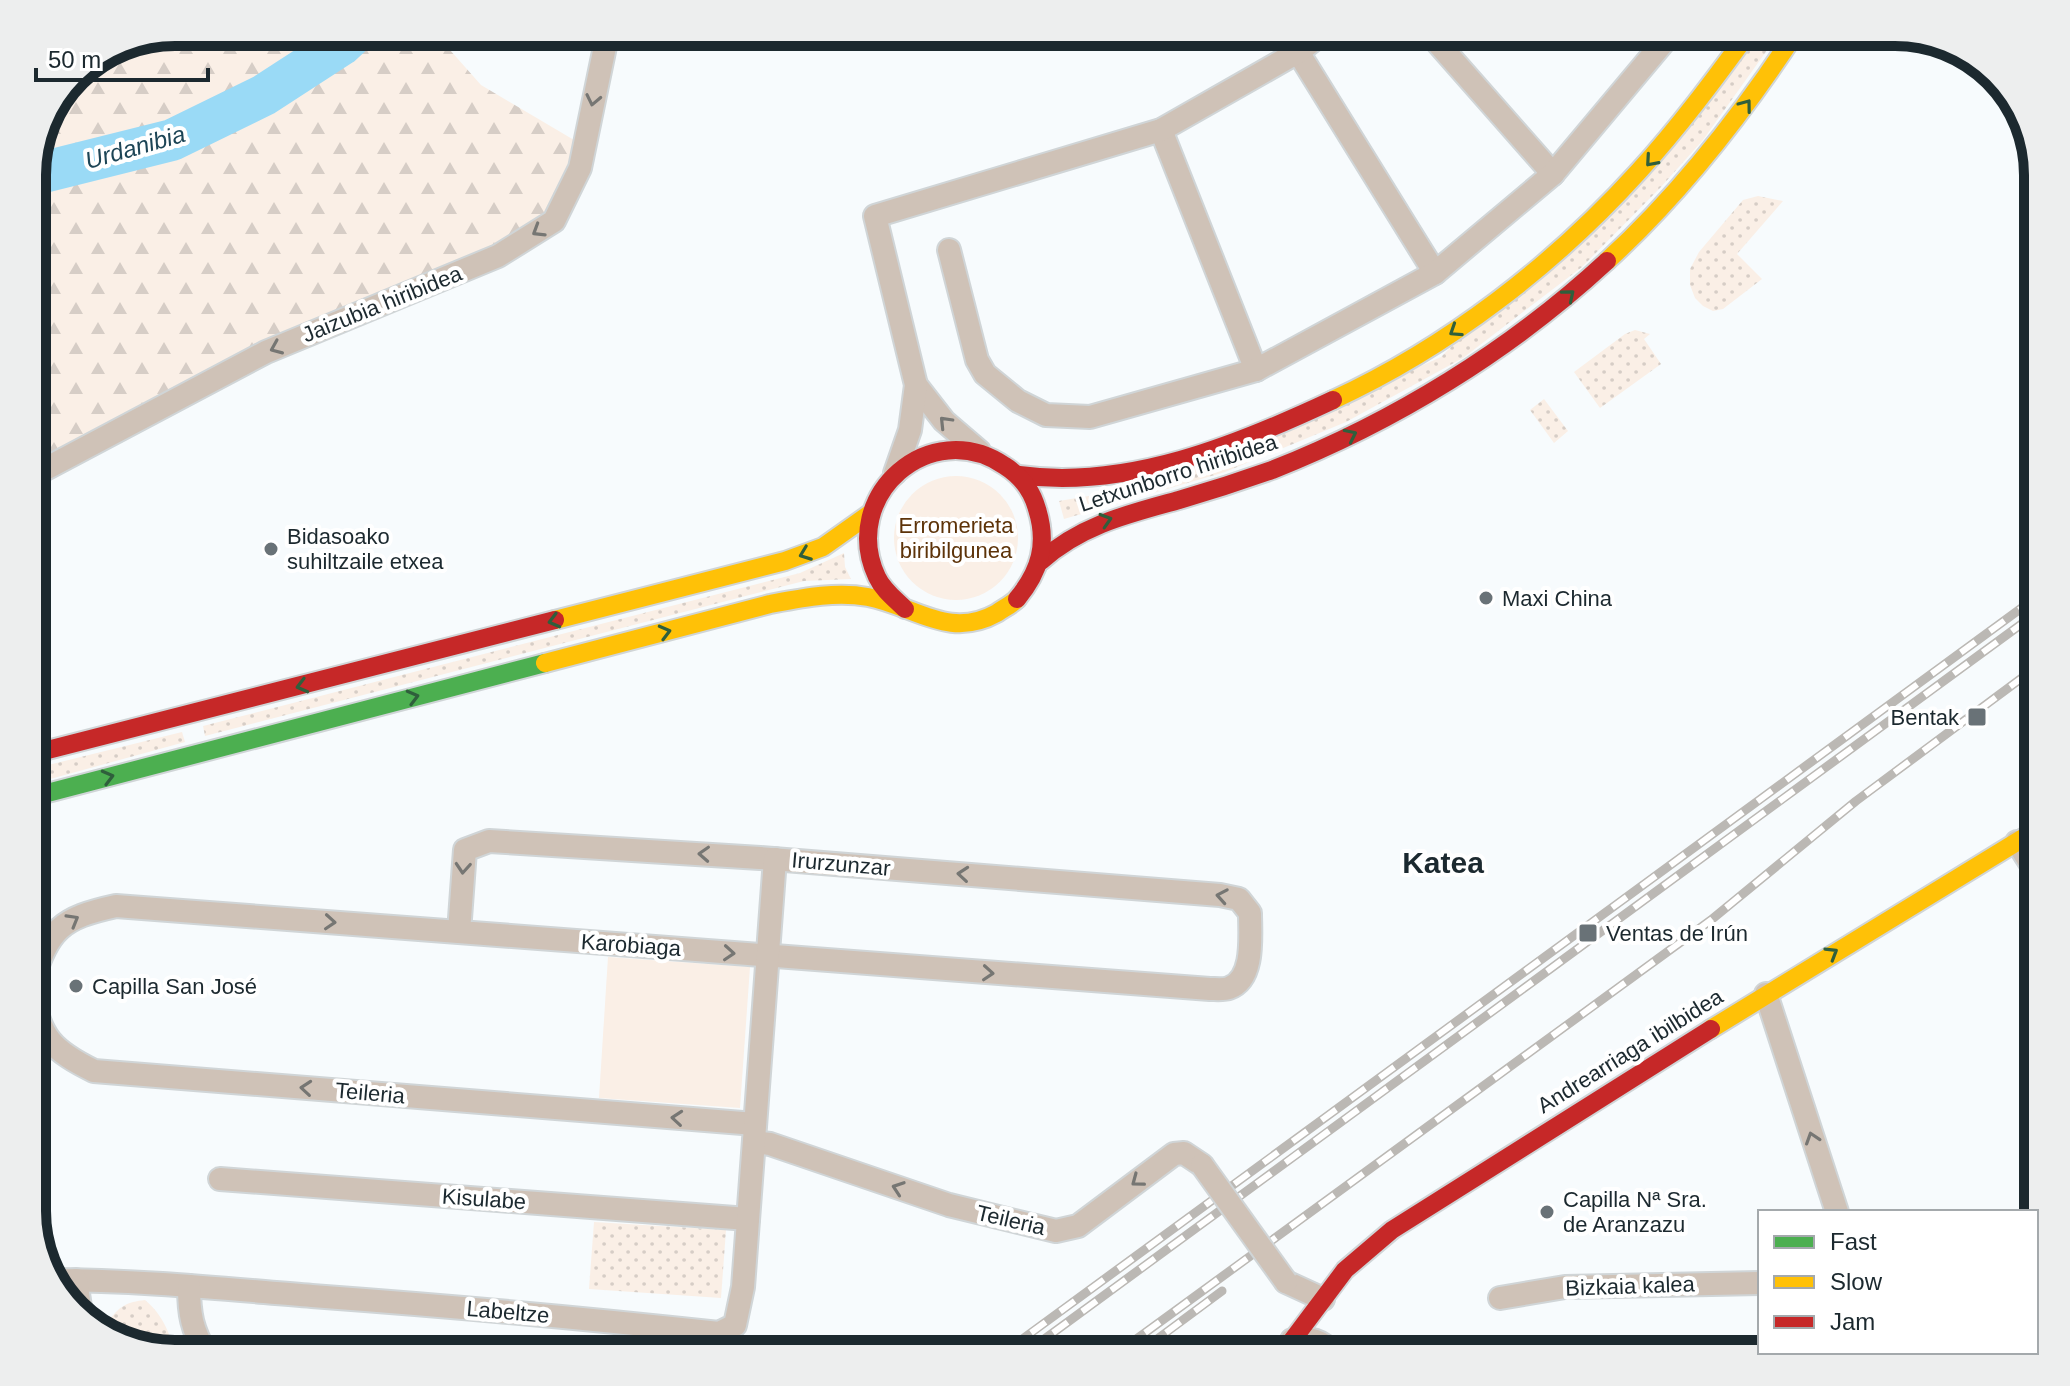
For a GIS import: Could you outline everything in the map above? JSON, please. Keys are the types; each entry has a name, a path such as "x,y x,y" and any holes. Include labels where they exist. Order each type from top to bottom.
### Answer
{"main road":[{"name":"Letxunborro hiribidea","path":"1019,475 1064,481 1099,479 1215,448 1324,405 1427,349 1523,282 1609,206 1685,121 1739,46"},
{"name":"Letxunborro hiribidea","path":"1041,561 1054,548 1085,528 1225,486 1340,441 1422,398 1500,349 1596,272 1672,197 1721,139 1786,46"},
{"path":"46,793 770,604 808,597 840,595 871,598 925,619 953,624 982,621 1005,610 1024,593 1041,561 1044,538 1041,515 1033,494 1019,475 1002,461 980,452 958,449 935,451 913,459 895,473 880,491 867,534 870,556 877,576 889,594 905,609"},
{"path":"46,750 799,557 834,540 871,513"},
{"name":"Andrearriaga ibilbidea","path":"1292,1340 1345,1270 1392,1230 1766,994 2024,838"}],"street":[{"name":"Jaizubia hiribidea","path":"46,469 266,352 498,256 554,221 580,168 605,46"},
{"path":"895,473 910,430 916,385 875,216 1161,130 1306,46"},
{"path":"1440,46 1553,174"},
{"path":"949,250 977,360 985,374 1018,401 1046,415 1090,417 1256,370 1435,273 1553,174 1660,46"},
{"path":"1298,52 1435,273"},
{"path":"1161,130 1256,370"},
{"path":"916,385 944,421 980,452"},
{"name":"Irurzunzar","path":"459,932 465,850 489,841 775,859 1220,895 1239,899 1250,913 1249,956"},
{"path":"2017,842 2024,853"},
{"name":"Labeltze","path":"67,1280 189,1286 498,1310 719,1333 735,1325 740,1309 748,1219 775,859"},
{"name":"Karobiaga","path":"46,945 58,928 83,913 116,906 1210,989 1229,988 1242,979 1249,956"},
{"path":"1766,994 1836,1210"},
{"name":"Teileria","path":"46,1035 67,1058 94,1071 754,1133 770,1144 949,1205 1056,1231 1078,1226 1174,1154 1184,1153 1202,1165 1286,1282 1323,1299"},
{"name":"Kisulabe","path":"220,1179 748,1219"},
{"path":"76,1280 78,1296"},
{"name":"Bizkaia kalea","path":"1500,1298 1565,1287 1758,1283"},
{"path":"189,1286 189,1308 193,1331 198,1340"}],"green space":[{"path":"175,46 446,46 481,85 574,140 580,168 554,221 266,352 46,469 46,167 50,142 59,118 73,97 90,78 111,63 150,48"},
{"path":"1750,46 1770,46 1703,140 1661,187 1582,267 1463,358 1346,422 1225,472 1064,519 1059,501 1118,491 1182,473 1441,357"},
{"path":"1758,196 1783,201 1737,254 1762,279 1723,309 1713,311 1695,298 1690,285 1690,269 1699,252 1743,200"},
{"path":"1635,330 1650,334 1644,339 1661,364 1600,408 1574,372"},
{"path":"1544,399 1568,431 1554,443 1530,410"},
{"name":"Erromerieta biribilgunea","path":"956,476 980,481 1000,494 1013,514 1018,538 1013,562 1000,582 980,595 956,600 932,595 912,582 899,562 894,538 899,514 912,494 932,481"},
{"path":"844,553 845,567 851,579 804,581 205,736 203,726 800,573"},
{"path":"182,732 185,742 46,780 46,766"},
{"path":"608,957 750,967 740,1108 599,1098"},
{"path":"594,1222 726,1230 721,1298 589,1289"},
{"path":"145,1300 161,1318 171,1340 142,1336 109,1321 128,1304"}],"waterway":[{"name":"Urdanibia","path":"46,172 172,140 264,95 339,46"}],"railway":[{"path":"1021,1340 2024,606"},
{"path":"1043,1340 2024,622"},
{"path":"1135,1340 1711,920 1856,801 2024,676"},
{"path":"1156,1340 1222,1291"}],"traffic: fast":[{"path":"46,793 545,663"}],"traffic: slow":[{"path":"1333,400 1376,379 1458,329 1572,239 1654,154 1739,46"},
{"path":"1607,261 1685,181 1754,94 1787,46"},
{"path":"555,620 785,561 823,547 871,513"},
{"path":"545,663 770,604 807,598 831,595 868,597 932,618 963,623 997,613 1017,599"},
{"path":"1711,1029 2024,838"}],"traffic: jam":[{"path":"1041,561 1072,538 1106,522 1272,470 1362,430 1491,354 1570,294 1607,261"},
{"path":"1019,475 1060,478 1140,470 1259,433 1333,400"},
{"path":"905,609 877,577 869,547 870,518 881,493 899,472 922,457 948,450 976,453 1005,466 1021,479 1032,496 1040,522 1042,545 1031,578 1017,599"},
{"path":"46,750 555,620"},
{"path":"1292,1340 1345,1270 1392,1230 1711,1029"}],"place":[{"name":"Bidasoako suhiltzaile etxea","path":"271,549"},
{"name":"Maxi China","path":"1486,598"},
{"name":"Bentak","path":"1977,717"},
{"name":"Ventas de Irún","path":"1588,933"},
{"name":"Capilla San José","path":"76,986"},
{"name":"Capilla Nª Sra. de Aranzazu","path":"1547,1212"}],"district":[{"name":"Katea","path":"1443,862"}]}
